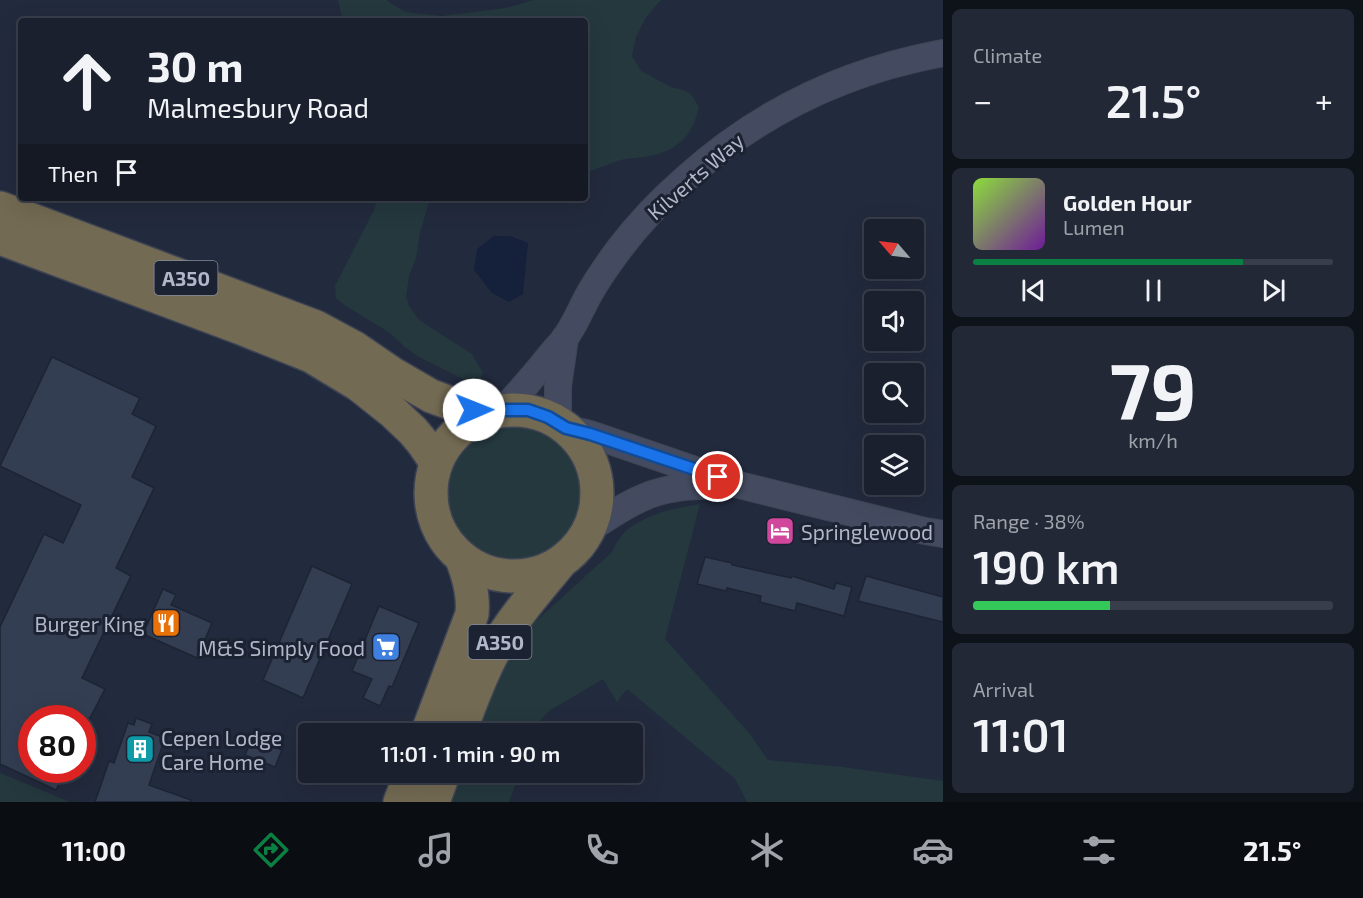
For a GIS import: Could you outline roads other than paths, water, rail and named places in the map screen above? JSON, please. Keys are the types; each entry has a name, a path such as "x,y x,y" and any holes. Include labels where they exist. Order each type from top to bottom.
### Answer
{"highway":[{"name":"A350","path":"0,208 316,327 355,348 431,396 461,407 495,412 528,410 548,417 562,425 581,444 596,475 598,490 591,528 581,544 561,563 520,612 495,650 463,723"},
{"name":"A350","path":"0,238 311,356 359,385 393,412 413,431 436,462"},
{"name":"A350","path":"495,412 466,424 450,441 436,462 432,483 436,522 452,550 462,559 495,574 507,576 534,574 561,563"},
{"name":"A350","path":"431,723 472,614 472,593 468,573 462,559"},
{"path":"400,802 408,783"},
{"path":"433,802 440,783"}],"main road":[{"name":"Kilverts Way","path":"495,412 526,385 565,338 595,284 638,226 701,164 758,123 795,102 836,83 893,63 943,53"},
{"name":"Kilverts Way","path":"562,425 558,379 565,338"},
{"path":"562,425 739,485 943,534"},
{"path":"591,528 638,500 669,489 739,485"}],"water":[{"path":"494,236 510,236 528,243 523,294 509,302 492,293 474,270 477,249"}],"place":[{"name":"Springlewood","path":"780,531"},
{"name":"Burger King","path":"166,623"},
{"name":"M&S Simply Food","path":"386,647"},
{"name":"Cepen Lodge Care Home","path":"140,749"}]}
